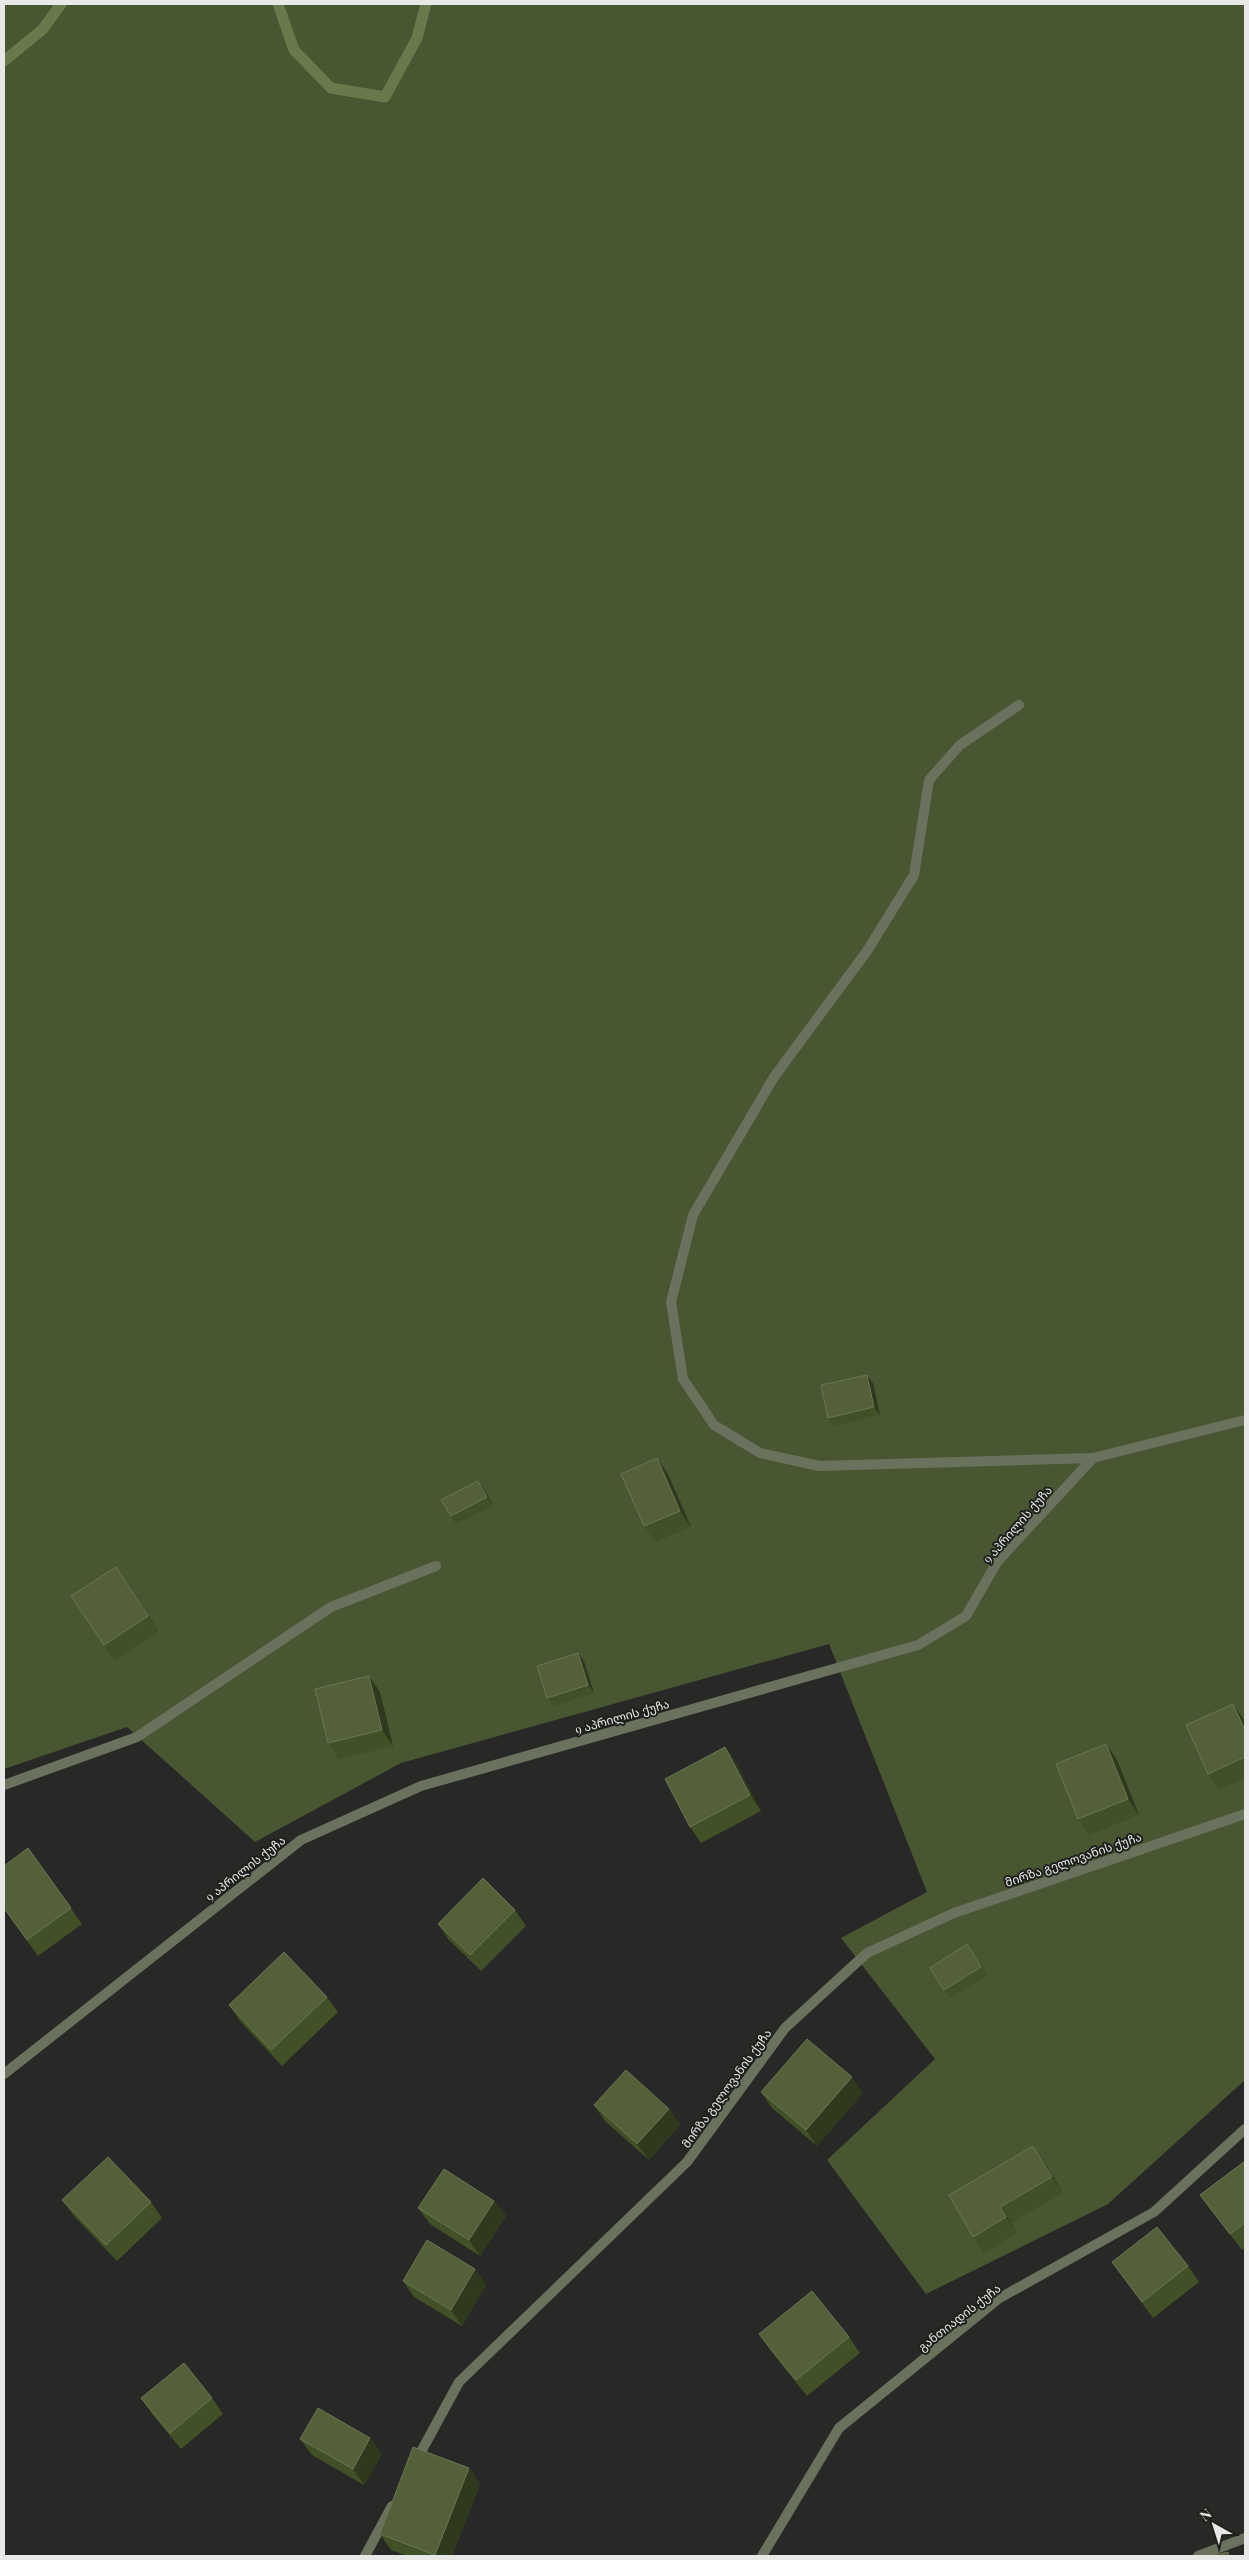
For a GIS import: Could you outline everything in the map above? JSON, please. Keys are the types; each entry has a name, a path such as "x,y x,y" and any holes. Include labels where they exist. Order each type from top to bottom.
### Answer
{"street":[{"path":"1019,705 960,745 929,780 914,875 867,951 774,1078 693,1215 671,1302 682,1379 714,1424 760,1453 819,1466 1093,1458 1245,1420"},
{"name":"9 აპრილის ქუჩა","path":"4,2074 301,1840 421,1786 918,1645 966,1616 997,1562 1093,1458"},
{"path":"4,1785 136,1737 331,1607 436,1566"},
{"name":"მირზა გელოვანის ქუჩა","path":"412,2469 458,2382 687,2162 785,2028 868,1952 954,1913 1245,1814"},
{"name":"განთიადის ქუჩა","path":"762,2556 839,2428 998,2299 1154,2212 1245,2129"},
{"path":"365,2556 398,2495"},
{"path":"1198,2556 1245,2538"}],"green space":[{"path":"4,4 1245,4 1245,2080 1108,2204 926,2294 827,2160 935,2059 841,1938 927,1892 829,1644 401,1763 255,1842 127,1727 4,1769"}],"building":[{"path":"867,1375 874,1407 828,1418 821,1385"},
{"path":"657,1458 680,1511 644,1526 621,1474"},
{"path":"478,1481 487,1497 451,1516 441,1500"},
{"path":"116,1567 148,1616 104,1645 71,1596"},
{"path":"578,1653 588,1685 547,1698 537,1666"},
{"path":"369,1676 382,1730 328,1743 315,1689"},
{"path":"1233,1704 1245,1730 1245,1757 1208,1774 1186,1725"},
{"path":"1106,1744 1128,1799 1078,1819 1056,1764"},
{"path":"725,1747 750,1795 690,1827 665,1779"},
{"path":"28,1848 71,1908 27,1940 4,1908 4,1866"},
{"path":"483,1878 515,1910 470,1955 438,1924"},
{"path":"967,1944 981,1967 944,1990 930,1968"},
{"path":"284,1952 327,1997 271,2050 229,2005"},
{"path":"807,2039 852,2077 806,2130 761,2092"},
{"path":"626,2070 669,2109 637,2144 594,2105"},
{"path":"1033,2146 1052,2177 1000,2207 1006,2217 973,2237 949,2195"},
{"path":"108,2157 151,2202 106,2245 62,2200"},
{"path":"1245,2161 1245,2223 1230,2234 1200,2195"},
{"path":"444,2169 494,2201 469,2240 418,2208"},
{"path":"1157,2227 1188,2266 1142,2302 1112,2262"},
{"path":"427,2240 475,2269 451,2310 403,2281"},
{"path":"812,2291 849,2337 796,2380 759,2334"},
{"path":"184,2363 212,2398 170,2433 141,2398"},
{"path":"318,2408 370,2438 353,2469 300,2439"},
{"path":"413,2447 469,2468 435,2555 380,2534"},
{"path":"1228,2552 1229,2556 1211,2556"}],"waterway":[{"path":"4,61 43,29 61,4"},
{"path":"278,4 294,50 331,88 385,97 417,38 426,4"}]}
